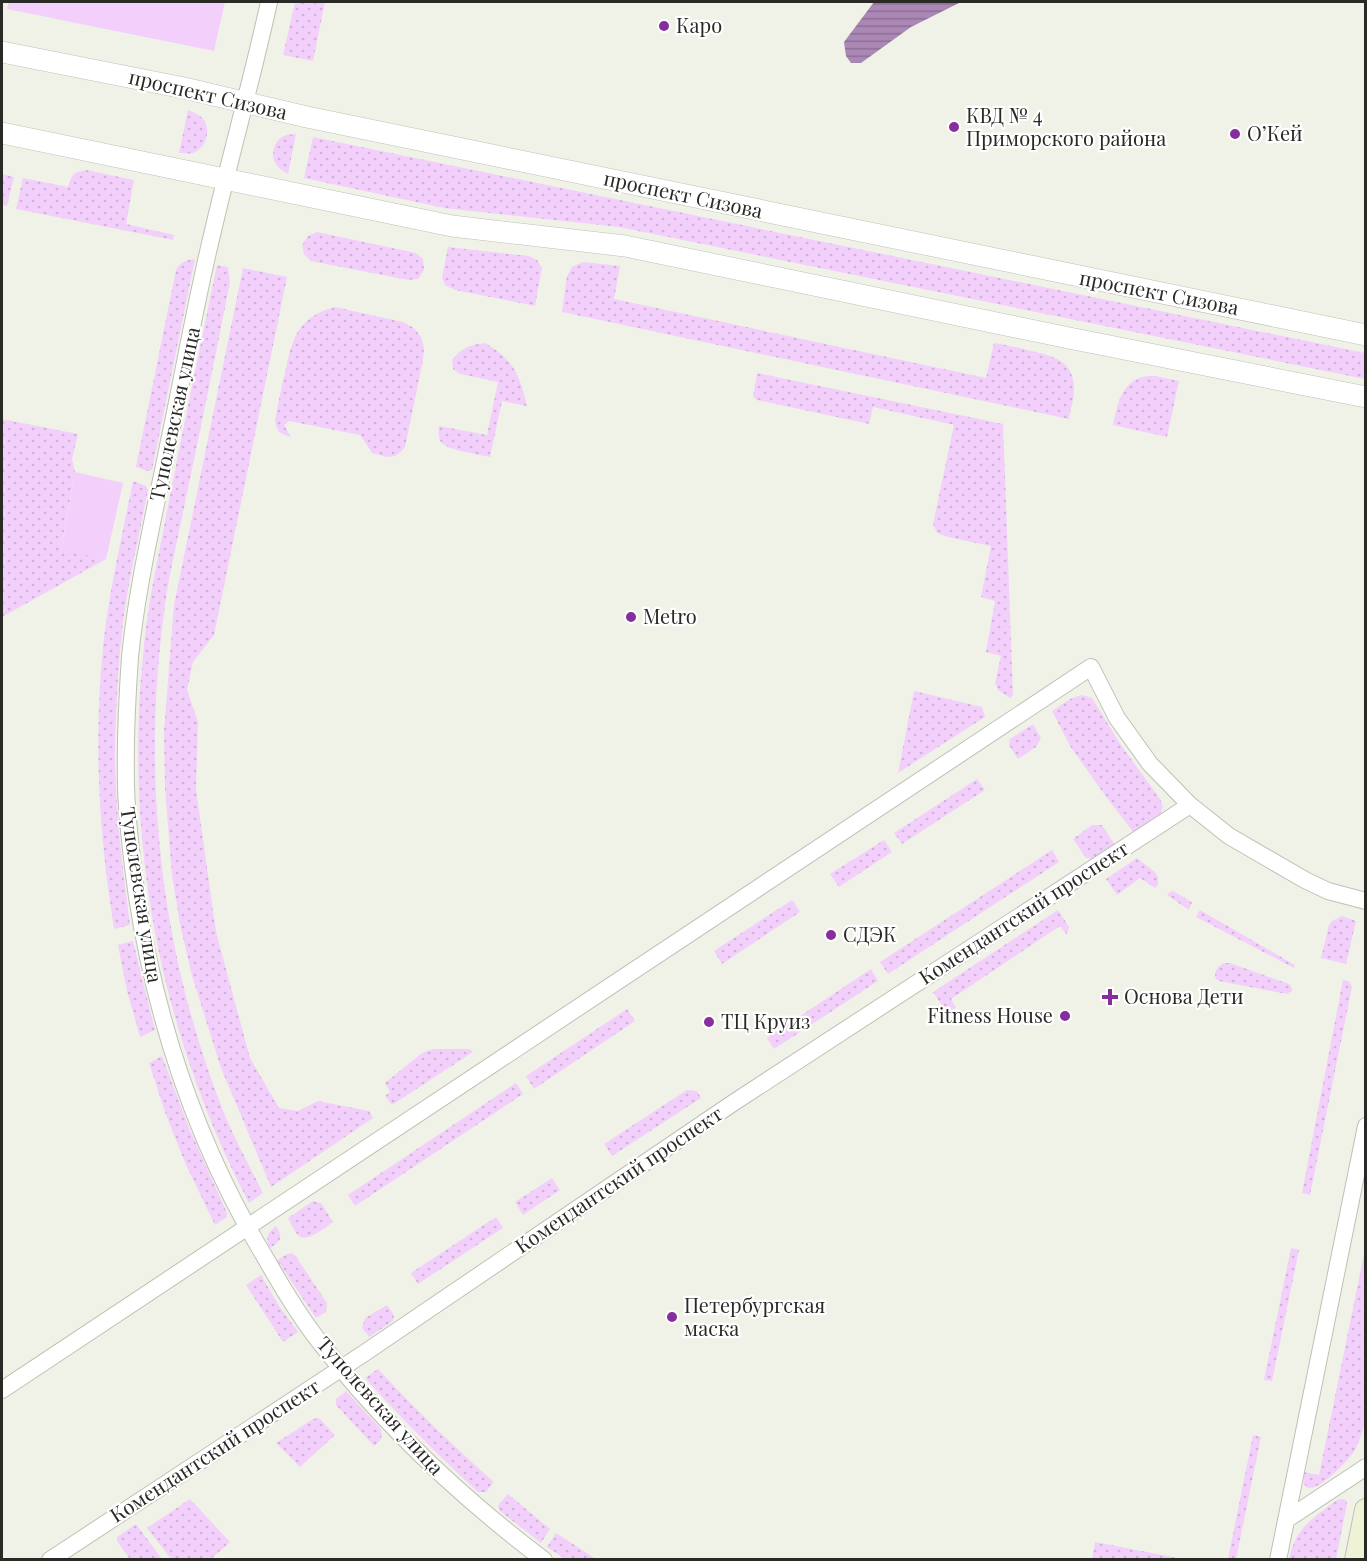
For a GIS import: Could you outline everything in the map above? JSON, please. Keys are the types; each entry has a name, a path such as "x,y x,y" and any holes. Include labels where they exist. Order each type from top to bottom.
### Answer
{"main road":[{"path":"1356,1560 1365,1510"}],"street":[{"name":"Туполевская улица","path":"269,2 211,237 140,587 131,653 126,719 126,789 132,860 143,932 154,986 182,1083 198,1126 246,1227 289,1299 320,1343 394,1428 480,1510 544,1560"},
{"name":"проспект Сизова","path":"2,52 184,88 319,120 1365,335"},
{"path":"2,133 452,226 625,246 1365,397"},
{"path":"2,1390 1091,667 1117,718 1150,764 1190,805 1229,836 1305,880 1328,891 1365,902"},
{"name":"Комендантский проспект","path":"50,1560 341,1368 733,1102 1190,805"},
{"path":"1278,1560 1365,1126"},
{"path":"1286,1520 1365,1467"}],"shaded area":[{"path":"9,2 225,2 214,51 7,9"},
{"path":"295,2 325,2 313,61 283,55"},
{"path":"874,2 961,2 911,27 861,63 851,63 846,56 844,42"},
{"path":"188,110 204,120 207,130 206,139 197,151 179,153"},
{"path":"296,134 288,174 276,165 273,156 274,149 282,137"},
{"path":"313,137 1365,353 1365,379 619,227 444,208 304,178"},
{"path":"87,170 134,180 126,224 174,235 173,240 16,209 23,178 68,187 74,174"},
{"path":"2,174 14,177 7,206 2,205"},
{"path":"317,232 416,253 423,259 424,270 418,279 408,280 311,261 304,254 302,245 308,236"},
{"path":"448,247 529,256 537,260 542,268 535,306 455,290 445,285 442,278"},
{"path":"195,259 152,470 148,471 136,467 176,270 184,262"},
{"path":"583,262 620,266 614,299 986,378 994,343 1048,355 1062,362 1071,373 1074,391 1069,419 562,312 567,276 572,267"},
{"path":"217,265 228,267 230,282 165,605 158,670 155,734 156,799 171,926 184,989 202,1052 224,1113 263,1193 249,1203 218,1139 193,1073 172,1005 156,936 145,867 139,796 138,726 147,619"},
{"path":"243,268 287,277 214,635 193,662 187,690 198,722 196,789 216,932 250,1058 279,1108 298,1111 318,1101 369,1111 373,1118 271,1187 221,1068 192,976 172,875 165,788 164,731 174,605"},
{"path":"335,307 403,322 414,328 421,337 424,348 423,360 405,447 394,456 386,457 372,453 360,435 289,421 284,425 291,437 281,433 277,428 275,420 277,408 290,350 298,331 312,317"},
{"path":"485,343 502,355 514,369 527,406 502,401 490,457 446,446 440,440 439,433 439,426 487,435 498,382 460,374 453,369 452,360 466,348"},
{"path":"757,373 1003,424 1013,695 1010,698 998,690 995,683 1001,656 986,652 995,601 981,597 991,546 937,533 933,524 954,425 873,407 869,424 757,400 753,397"},
{"path":"1155,376 1179,381 1167,437 1113,425 1120,398 1127,386 1139,378"},
{"path":"2,419 78,434 72,459 75,472 61,549 106,559 2,617"},
{"path":"75,472 123,483 106,559 61,550"},
{"path":"133,481 146,486 148,490 124,617 115,742 118,821 130,925 114,929 100,808 99,701 109,605"},
{"path":"914,691 982,707 985,717 898,773"},
{"path":"1082,695 1092,698 1121,745 1160,799 1163,807 1159,816 1134,833 1070,746 1052,711 1070,699"},
{"path":"1033,724 1041,738 1036,747 1018,759 1009,745 1010,739"},
{"path":"977,779 985,790 902,844 894,833"},
{"path":"1092,825 1102,825 1115,845 1094,859 1086,858 1073,839"},
{"path":"884,840 892,852 839,887 830,874"},
{"path":"1052,850 1059,862 888,974 880,962"},
{"path":"1137,858 1155,872 1158,885 1155,888 1140,878 1117,895 1106,879"},
{"path":"1173,891 1192,902 1189,910 1167,895"},
{"path":"792,900 800,912 722,964 714,951"},
{"path":"1058,910 1069,927 1067,935 1060,926 951,999 956,1008 945,1010 933,992"},
{"path":"1200,910 1295,965 1294,968 1196,917"},
{"path":"1342,916 1356,921 1346,964 1321,958 1329,925"},
{"path":"133,941 155,1030 140,1037 127,991 118,945"},
{"path":"1224,963 1230,963 1289,984 1292,991 1287,994 1219,981 1215,976 1216,972"},
{"path":"871,969 878,981 774,1049 767,1038"},
{"path":"1343,980 1349,981 1352,987 1310,1195 1302,1193"},
{"path":"627,1009 635,1021 534,1089 526,1076"},
{"path":"433,1049 470,1049 473,1052 392,1105 385,1096 390,1092 385,1083 422,1053"},
{"path":"162,1056 189,1128 227,1213 227,1217 215,1225 186,1165 149,1063"},
{"path":"516,1083 523,1094 355,1206 348,1195"},
{"path":"687,1090 697,1091 701,1098 612,1156 604,1144"},
{"path":"552,1178 560,1190 523,1215 515,1202"},
{"path":"313,1201 321,1203 333,1222 316,1234 302,1237 298,1235 288,1218"},
{"path":"496,1217 503,1228 418,1284 411,1273"},
{"path":"276,1226 280,1238 270,1248 268,1236"},
{"path":"1291,1248 1299,1250 1272,1381 1264,1380"},
{"path":"1365,1249 1366,1419 1351,1456 1325,1481 1316,1487 1308,1488 1304,1484 1304,1472 1319,1475"},
{"path":"292,1253 327,1303 326,1312 316,1318 277,1260"},
{"path":"261,1275 298,1332 283,1342 246,1285"},
{"path":"387,1305 394,1315 393,1321 369,1337 362,1328 365,1318"},
{"path":"378,1369 434,1427 494,1482 486,1492 478,1492 463,1478 365,1378"},
{"path":"346,1391 381,1429 382,1435 374,1446 336,1405 336,1399"},
{"path":"319,1418 335,1435 300,1467 276,1443 313,1419"},
{"path":"1253,1435 1261,1437 1236,1559 1228,1559"},
{"path":"508,1494 550,1529 541,1543 500,1511 499,1504"},
{"path":"190,1499 230,1542 211,1559 171,1559 147,1528"},
{"path":"1341,1499 1346,1500 1347,1504 1336,1559 1289,1559 1296,1539 1306,1525"},
{"path":"136,1524 162,1559 130,1559 117,1541 117,1537"},
{"path":"556,1533 596,1559 565,1559 547,1547"},
{"path":"1095,1542 1183,1559 1092,1559"}],"place":[{"name":"Каро","path":"664,26"},
{"name":"КВД № 4 Приморского района","path":"954,127"},
{"name":"О’Кей","path":"1235,134"},
{"name":"Metro","path":"631,617"},
{"name":"СДЭК","path":"831,935"},
{"name":"Основа Дети","path":"1110,997"},
{"name":"Fitness House","path":"1065,1016"},
{"name":"ТЦ Круиз","path":"709,1022"},
{"name":"Петербургская маска","path":"672,1317"}]}
